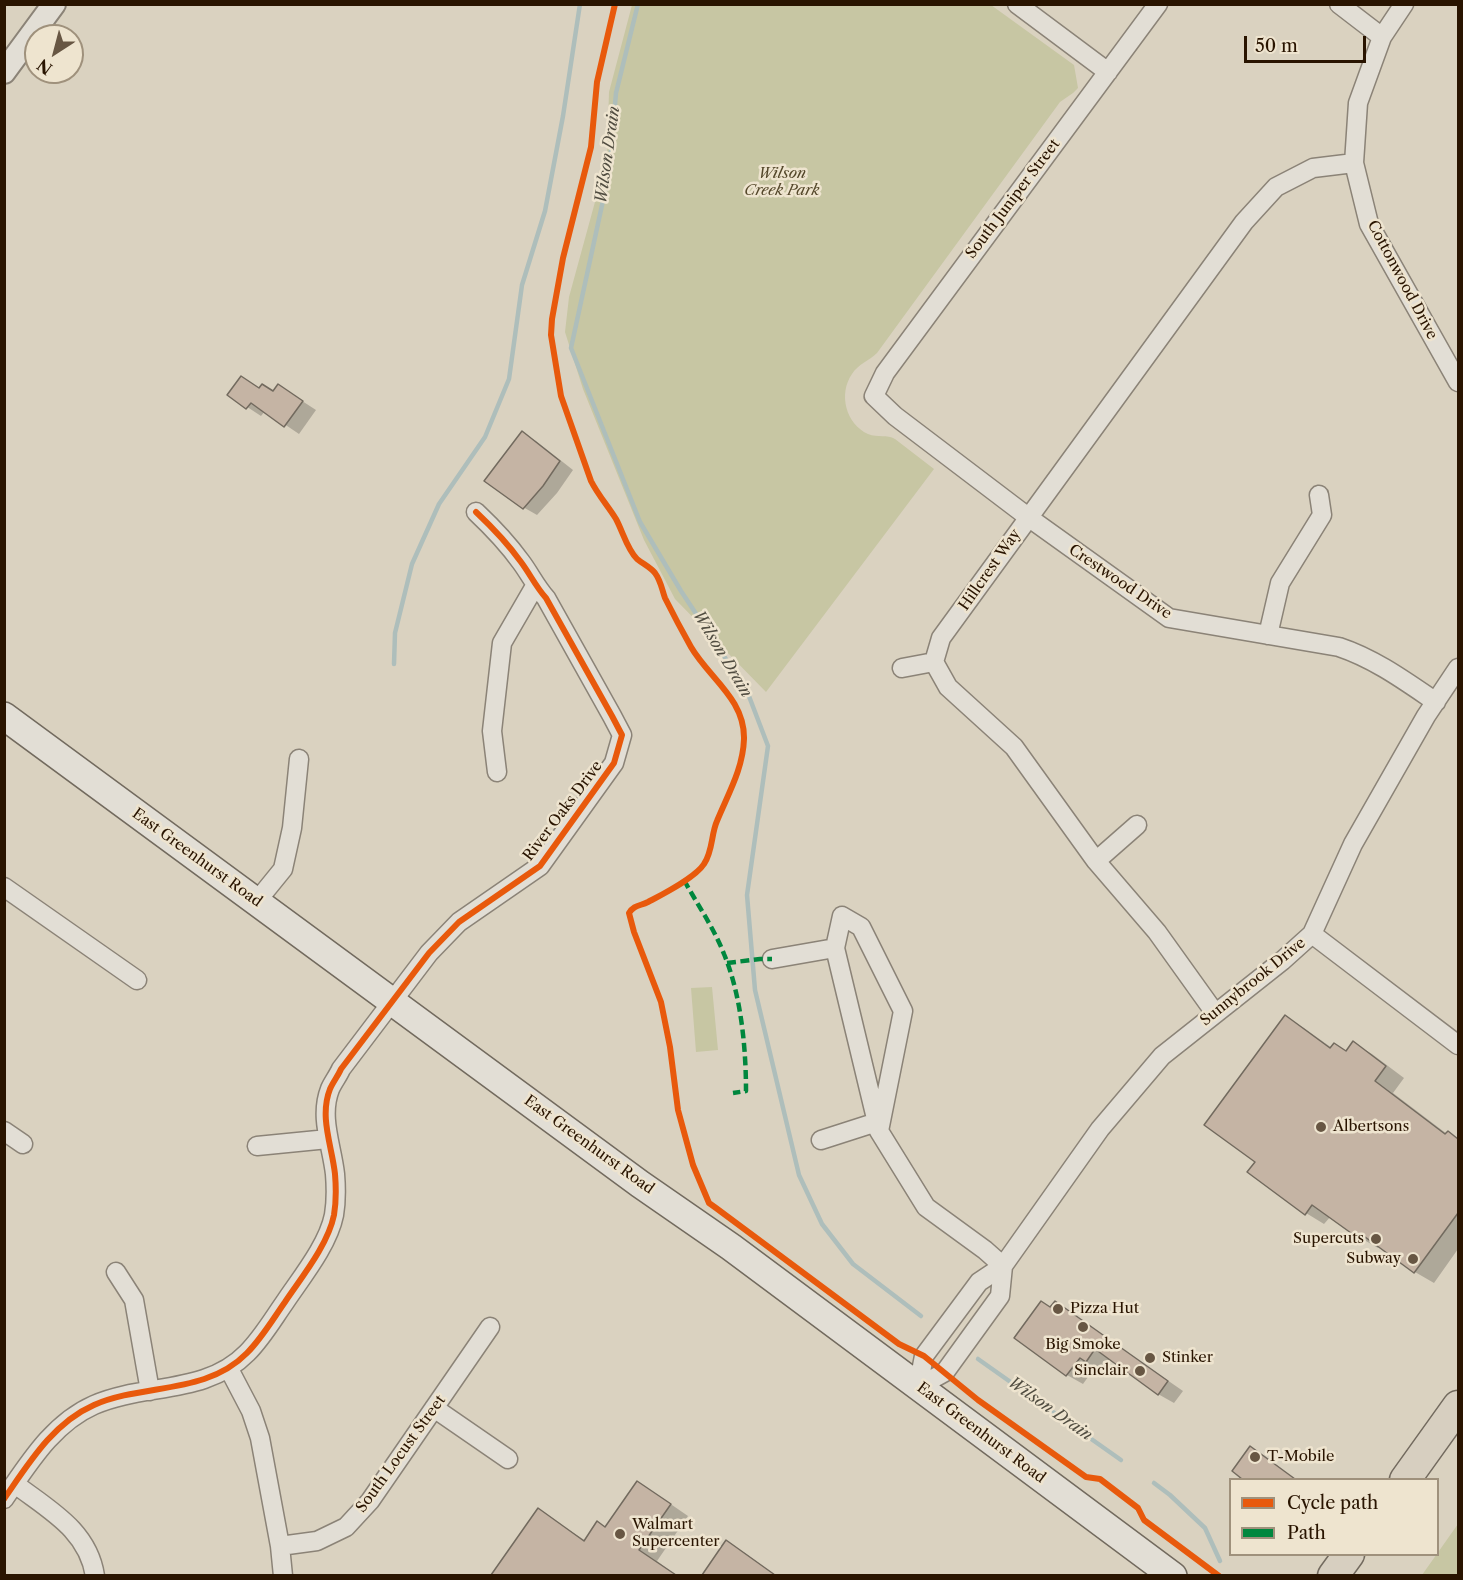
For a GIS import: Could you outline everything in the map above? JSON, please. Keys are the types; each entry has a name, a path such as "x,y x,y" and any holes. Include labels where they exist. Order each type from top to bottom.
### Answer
{"main road":[{"name":"East Greenhurst Road","path":"6,720 394,1001 1173,1575"},
{"path":"1406,1478 1458,1406"},
{"path":"1333,1575 1347,1556"}],"street":[{"path":"4,72 54,4"},
{"path":"1017,4 1108,72"},
{"name":"South Juniper Street","path":"874,396 885,373 1158,4"},
{"path":"1339,4 1382,37"},
{"name":"Cottonwood Drive","path":"1404,4 1382,37 1358,103 1354,163 1369,224 1458,382"},
{"name":"Hillcrest Way","path":"934,662 941,638 1244,222 1276,187 1314,168 1354,163"},
{"name":"Crestwood Drive","path":"874,396 894,416 1028,517 1169,618 1339,647 1355,652 1380,664 1436,702"},
{"path":"1268,635 1280,584 1322,515 1319,495"},
{"name":"River Oaks Drive","path":"394,1001 429,953 459,922 540,866 614,764 622,735 546,598 522,563 494,529 476,512"},
{"path":"497,772 492,731 502,643 536,586"},
{"path":"902,668 934,662 948,687 1014,747 1096,861 1157,932 1215,1013"},
{"name":"Sunnybrook Drive","path":"918,1387 924,1356 979,1282 1003,1266 1100,1129 1162,1056 1282,961 1312,934 1353,844 1458,668"},
{"path":"257,901 283,869 292,828 299,759"},
{"path":"1096,861 1137,825"},
{"path":"4,887 138,980"},
{"path":"878,1127 903,1011 861,927 842,916 835,948 878,1127 926,1207 1003,1266"},
{"path":"1312,934 1458,1045"},
{"path":"772,959 835,948"},
{"path":"95,1575 84,1543 66,1522 10,1492 43,1445 64,1423 93,1406 117,1396 192,1384 229,1369 247,1354 262,1335 319,1252 334,1216 335,1176 328,1139 326,1110 330,1089 342,1069 394,1001"},
{"path":"821,1140 878,1127"},
{"path":"4,1131 23,1144"},
{"path":"257,1146 328,1139"},
{"name":"Sunnybrook Drive","path":"918,1387 945,1372 1000,1296 1003,1266"},
{"path":"116,1272 134,1300 150,1391"},
{"name":"South Locust Street","path":"280,1546 316,1541 346,1527 370,1501 490,1327"},
{"path":"229,1369 251,1411 260,1438 280,1546 283,1575"},
{"path":"434,1408 508,1459"}],"green space":[{"name":"Wilson Creek Park","path":"632,5 991,5 1074,65 1078,88 1060,102 877,353 857,368 848,382 846,408 854,423 868,434 895,439 934,469 766,692 675,599 644,540 583,389 565,332 569,297 607,158 609,92"},
{"path":"712,987 718,1050 696,1052 691,988"},
{"path":"1458,1524 1458,1575 1422,1575 1435,1556 1439,1556 1439,1551"}],"building":[{"path":"241,376 259,388 262,384 273,391 278,384 303,401 284,427 251,403 246,409 227,395"},
{"path":"522,431 560,461 523,509 484,481"},
{"name":"Albertsons","path":"1285,1015 1330,1048 1334,1043 1346,1051 1353,1041 1386,1066 1375,1081 1445,1134 1448,1131 1458,1139 1458,1213 1414,1273 1361,1234 1358,1238 1312,1205 1305,1215 1247,1172 1255,1162 1204,1125"},
{"path":"1041,1301 1050,1307 1055,1301 1168,1381 1158,1395 1095,1349 1086,1362 1080,1358 1066,1376 1014,1338"},
{"path":"1250,1446 1294,1478 1241,1478 1232,1471"},
{"name":"Walmart Supercenter","path":"637,1481 671,1504 639,1550 676,1575 491,1575 538,1508 584,1541 597,1521 605,1527"},
{"name":"Walmart Supercenter","path":"726,1540 775,1575 702,1575"}],"waterway":[{"path":"394,664 395,633 412,564 439,504 485,437 509,379 522,285 545,211 563,116 580,4"},
{"name":"Wilson Drain","path":"638,4 616,93 609,173 571,348 640,522 681,591 747,691 768,746 747,895 755,990 799,1175 822,1224 853,1264 921,1316"},
{"name":"Wilson Drain","path":"978,1359 1121,1460"},
{"name":"Wilson Drain","path":"1154,1483 1205,1528 1220,1561"}],"marked path":[{"path":"684,880 720,944 735,987 744,1039 746,1091 733,1093"},
{"path":"727,963 772,959"}],"cycle path":[{"path":"615,4 597,82 591,147 563,258 551,335 561,396 591,481 616,519 634,555 657,576 665,598 691,647 732,700 743,725 741,761 715,826 709,854 704,864 686,880 635,907 629,913 661,1002 670,1047 678,1110 693,1165 709,1203 899,1344 924,1356 978,1400 1086,1477 1100,1479 1138,1508 1144,1520 1219,1576"},
{"path":"4,1499 43,1445 66,1422 79,1413 113,1398 213,1376 231,1366 258,1341 313,1261 331,1226 335,1205 335,1179 327,1132 326,1110 330,1089 341,1069 429,953 459,922 540,866 614,763 622,735 612,716 546,598 511,549 476,512"}],"place":[{"name":"Albertsons","path":"1321,1127"},
{"name":"Supercuts","path":"1376,1239"},
{"name":"Subway","path":"1413,1259"},
{"name":"Pizza Hut","path":"1058,1309"},
{"name":"Big Smoke","path":"1083,1327"},
{"name":"Stinker","path":"1150,1358"},
{"name":"Sinclair","path":"1140,1371"},
{"name":"T-Mobile","path":"1255,1457"},
{"name":"Walmart Supercenter","path":"620,1534"}]}
